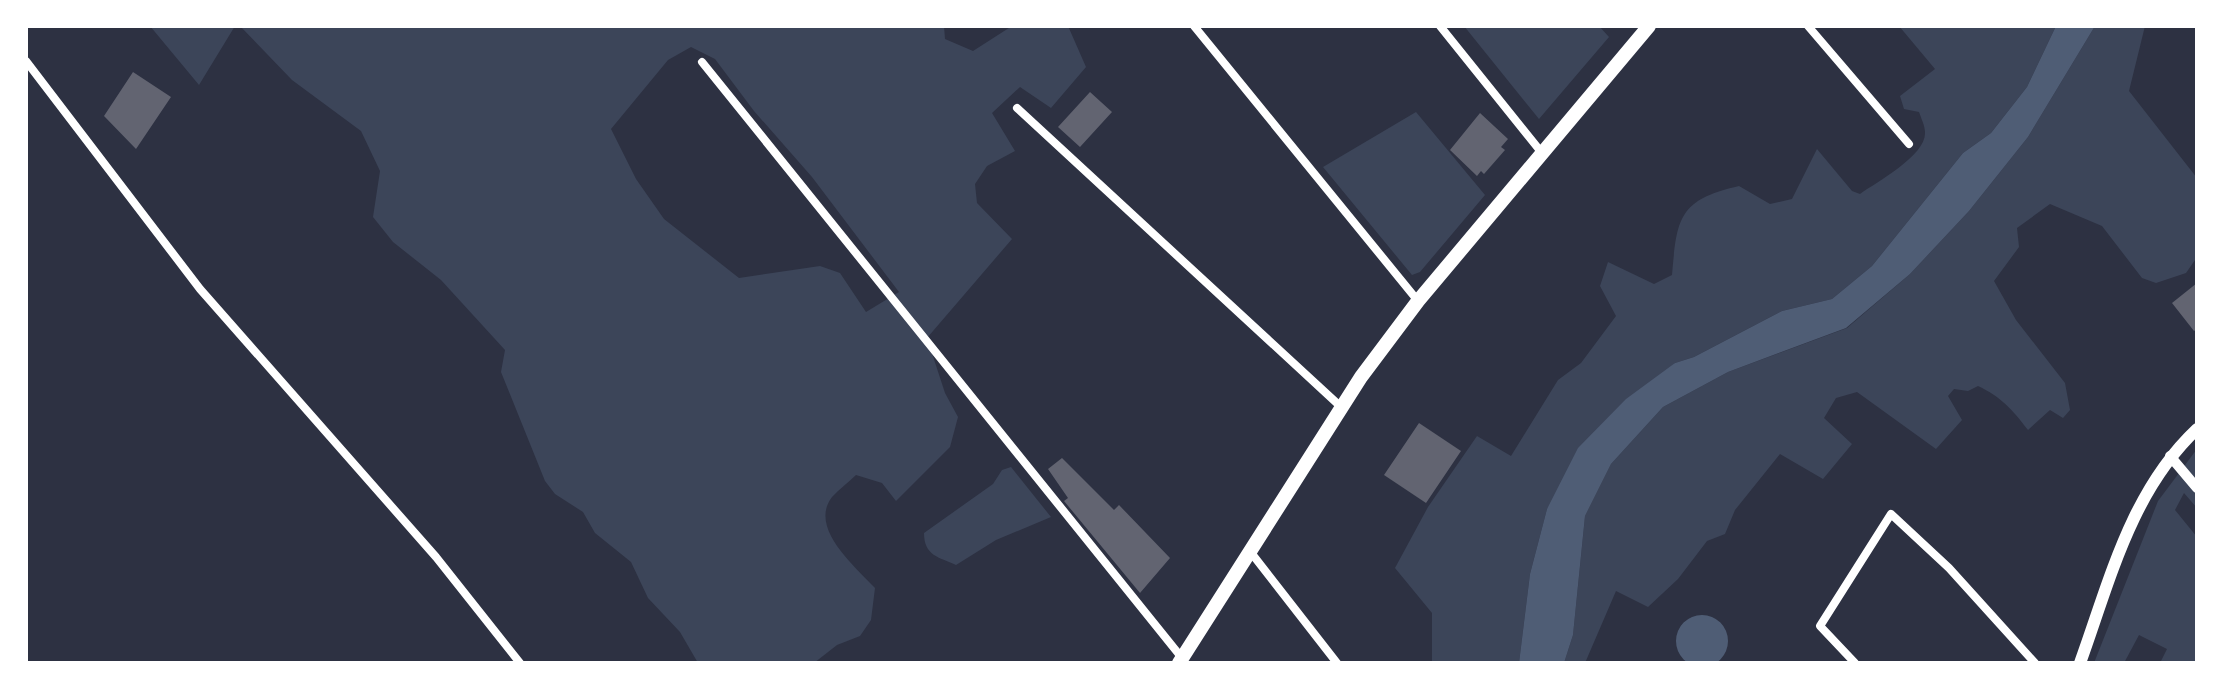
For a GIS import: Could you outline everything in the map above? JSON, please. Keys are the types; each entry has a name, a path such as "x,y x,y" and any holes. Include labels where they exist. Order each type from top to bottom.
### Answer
{"main road":[{"path":"1181,660 1340,406 1418,301 1649,26"},
{"path":"2080,663 2132,522 2170,456 2197,429"}],"street":[{"path":"1194,26 1418,301"},
{"path":"1440,26 1542,153"},
{"path":"1808,26 1909,144"},
{"path":"26,61 200,289 436,557 520,663"},
{"path":"702,62 1181,660"},
{"path":"1017,108 1340,406"},
{"path":"2170,456 2197,488"},
{"path":"1855,663 1820,626 1891,514 1949,568 2035,663"},
{"path":"1249,550 1337,663"}],"shaded area":[{"path":"150,26 235,26 199,85"},
{"path":"240,26 944,26 945,39 973,51 1012,26 1068,26 1086,67 1051,108 1020,87 992,113 1015,151 987,166 975,184 977,203 1012,239 927,338 945,393 958,417 950,447 896,501 882,483 856,475 832,497 826,509 826,521 837,546 875,588 871,620 860,636 837,645 814,663 698,663 680,632 648,598 631,562 595,533 583,512 555,494 545,481 501,372 505,350 441,280 393,242 373,217 380,171 361,131 292,80","holes":["691,47 715,59 754,111 812,177 899,292 866,312 840,273 820,266 739,278 664,219 636,179 611,129 668,60"]},
{"path":"1464,26 1599,26 1609,37 1539,119"},
{"path":"1899,26 2056,26 2027,87 1991,133 1963,153 1872,266 1832,299 1782,311 1694,357 1675,363 1547,509 1530,574 1519,663 1432,663 1432,613 1395,568 1428,507 1477,436 1511,456 1558,380 1581,363 1616,316 1600,286 1608,262 1654,284 1672,275 1680,225 1693,205 1719,191 1739,186 1770,204 1792,199 1817,149 1852,191 1860,194 1910,159 1923,141 1925,130 1919,112 1904,109 1900,96 1935,69"},
{"path":"2056,26 2095,26 2028,137 1969,211 1910,274 1846,328 1728,372 1663,407 1611,464 1585,516 1573,635 1564,663 1519,663 1530,574 1547,509 1578,448 1626,399 1675,363 1694,357 1782,311 1832,299 1872,266 1963,153 1991,133 2027,87"},
{"path":"2095,26 2145,26 2129,91 2197,178 2195,260 2186,273 2156,283 2142,278 2102,226 2050,204 2017,228 2019,247 1994,281 2016,320 2065,383 2070,410 2063,418 2050,410 2028,430 2006,404 1986,390 1978,386 1968,391 1954,389 1948,396 1962,420 1936,449 1857,392 1836,398 1824,418 1852,444 1823,479 1780,454 1735,510 1725,534 1707,541 1678,579 1648,607 1616,591 1585,663 1564,663 1573,635 1585,516 1611,464 1663,407 1728,372 1847,328 1910,274 1969,211 2028,137"},
{"path":"1416,112 1485,195 1420,272 1412,275 1323,167"},
{"path":"2197,449 2197,508 2184,493 2175,510 2197,537 2197,663 2160,663 2167,649 2139,635 2124,663 2094,663 2158,501"},
{"path":"1011,467 1051,517 996,540 956,565 930,551 924,533 993,484 1002,470"},
{"path":"1702,615 1721,622 1728,641 1721,660 1702,667 1683,660 1676,641 1683,622"}],"building":[{"path":"133,72 171,97 136,149 104,116"},
{"path":"1090,92 1112,112 1080,147 1058,127"},
{"path":"1480,113 1508,139 1501,147 1505,150 1484,174 1481,171 1477,176 1450,150"},
{"path":"2197,283 2197,329 2194,331 2172,303"},
{"path":"1419,423 1461,451 1426,503 1384,475"},
{"path":"1062,458 1114,510 1119,505 1170,558 1140,593 1064,501 1068,498 1048,469"}]}
